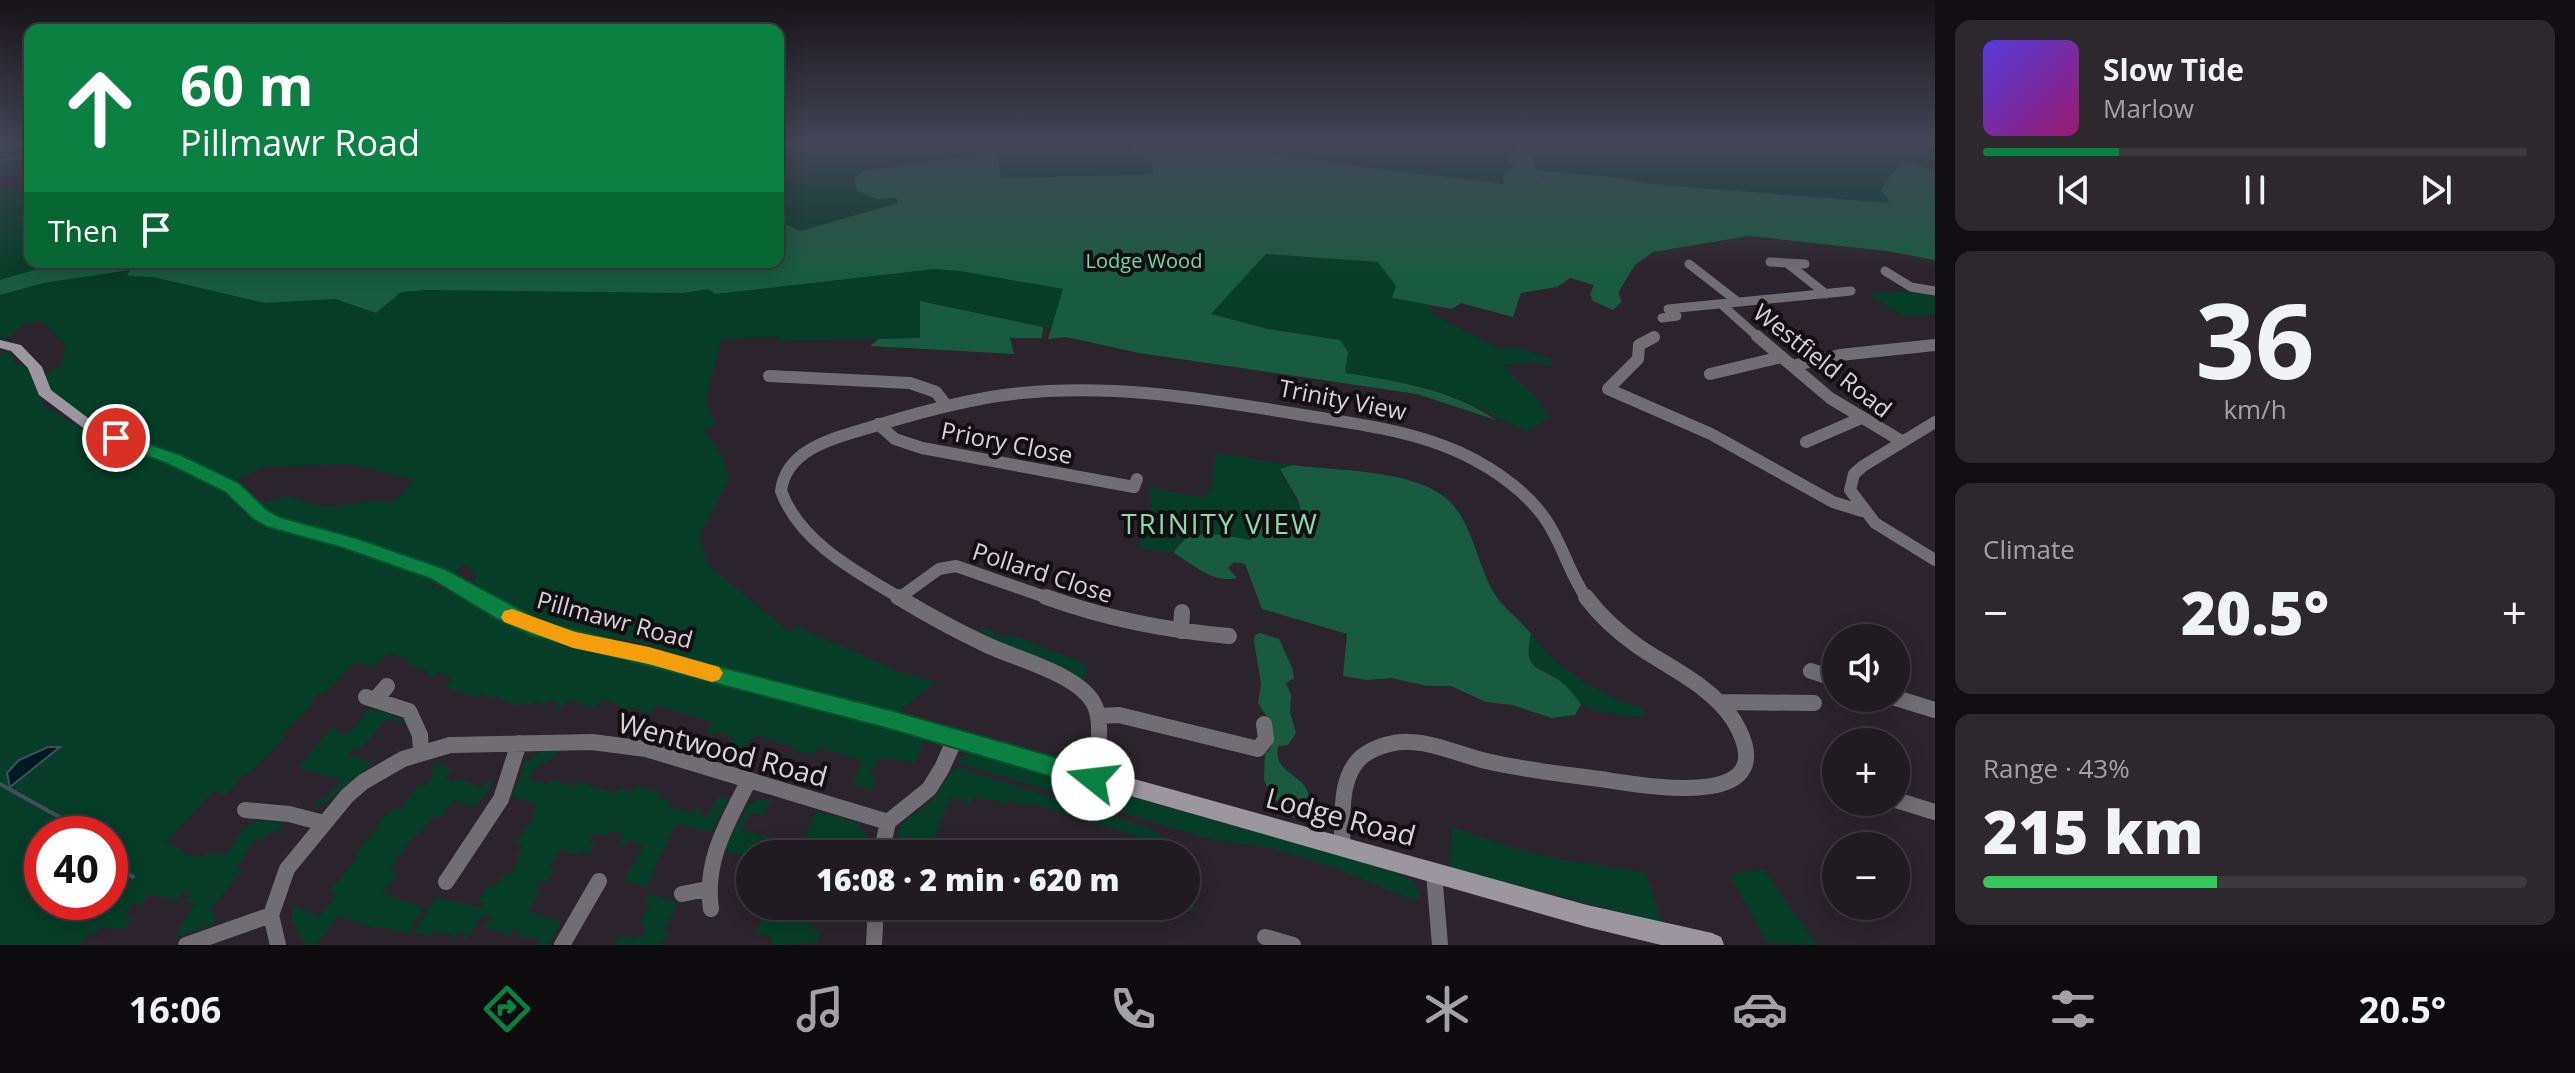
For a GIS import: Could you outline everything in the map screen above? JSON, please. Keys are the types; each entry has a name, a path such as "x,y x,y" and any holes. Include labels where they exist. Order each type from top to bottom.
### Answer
{"street":[{"path":"1770,262 1805,264"},
{"path":"1787,263 1826,294"},
{"path":"1689,264 1738,302"},
{"path":"1885,271 1911,287 1935,291"},
{"path":"1662,318 1677,316 1668,309 1851,291"},
{"name":"Westfield Road","path":"1721,304 1859,419 1903,442"},
{"path":"1654,337 1639,345 1638,359 1608,389 1711,434 1833,502 1862,511"},
{"name":"Pillmawr Road","path":"0,344 16,348 35,367 44,392 95,430 174,459 217,479 235,489 260,514 274,522 349,543 438,574 538,629 679,663 955,739"},
{"path":"1792,366 1840,355 1935,345"},
{"path":"1710,374 1781,357"},
{"path":"769,376 910,383 936,392 946,405"},
{"name":"Trinity View","path":"1099,716 1088,696 1072,683 987,646 857,572 796,522 783,503 781,489 791,466 805,452 822,442 946,405 1002,396 1061,392 1164,394 1321,418 1428,440 1490,469 1525,496 1548,521 1581,591 1595,609 1648,654 1720,702 1733,718 1745,758 1740,771 1724,785 1704,790 1665,789 1487,762 1428,745 1400,742 1360,757 1347,777 1342,846"},
{"path":"1806,442 1859,419"},
{"path":"1935,422 1854,474 1850,490 1862,511 1876,525 1935,560"},
{"name":"Priory Close","path":"878,424 895,439 922,448 1149,487"},
{"name":"Pollard Close","path":"899,598 939,569 956,566 1090,613 1181,631 1229,636"},
{"path":"1181,631 1182,612"},
{"path":"1811,671 1822,675"},
{"path":"387,686 371,699 409,711 420,735 421,752"},
{"path":"1720,702 1814,703"},
{"path":"1910,702 1935,710"},
{"path":"1093,779 1099,716 1119,715 1192,725 1258,749 1266,739 1264,724"},
{"path":"884,840 888,822 924,794 934,782 945,765 955,739"},
{"name":"Lodge Road","path":"955,739 1587,916 1712,945"},
{"name":"Wentwood Road","path":"271,915 287,869 363,782 421,752 450,745 592,742 646,749 888,822"},
{"path":"446,882 501,799 519,743"},
{"path":"711,909 707,889 708,870 748,782"},
{"path":"1910,804 1935,812"},
{"path":"245,810 289,814 324,823"},
{"path":"1434,873 1440,945"},
{"path":"562,945 599,881"},
{"path":"682,894 707,889"},
{"path":"186,945 271,915 278,945"},
{"path":"874,945 875,920"},
{"path":"1265,937 1293,945"}],"green space":[{"path":"784,185 890,185 877,199 896,198 898,203 800,231 784,225"},
{"name":"Lodge Wood","path":"856,185 1664,185 1890,203 1881,189 1884,185 1935,185 1935,260 1887,251 1749,236 1653,252 1635,265 1618,293 1622,301 1613,310 1593,301 1590,294 1594,285 1570,278 1557,287 1521,293 1513,317 1461,303 1452,309 1392,298 1396,286 1378,262 1266,254 1211,314 1268,329 1340,340 1348,352 1345,373 1404,383 1442,394 1479,409 1496,420 1417,394 1139,353 1066,337 1048,339 1063,289 960,271 935,269 715,294 708,289 683,293 427,290 401,292 376,313 335,299 265,303 153,277 127,276 130,270 44,283 0,295 0,280 41,268 784,268 784,225 800,231 898,203 896,198 877,199 857,191"},
{"path":"1664,185 1884,185 1881,189 1891,203"},
{"path":"24,187 24,268 41,268 0,280 0,190"},
{"path":"1266,254 1378,262 1396,286 1393,298 1429,305 1431,313 1499,349 1514,346 1551,359 1553,366 1529,362 1502,365 1536,397 1548,418 1527,432 1445,394 1344,373 1340,340 1268,329 1210,315"},
{"path":"131,269 128,276 153,277 265,303 335,299 375,313 401,292 683,293 708,289 715,294 935,269 1064,289 1052,329 921,301 920,338 721,339 706,401 715,425 703,430 723,457 729,479 699,536 708,565 788,631 797,626 899,672 936,682 898,712 792,690 637,643 535,621 478,588 471,568 463,565 453,574 400,554 280,517 261,505 286,495 330,507 372,501 394,502 416,480 351,464 263,467 237,480 75,412 51,389 44,374 61,366 66,345 42,322 24,323 11,336 0,340 0,295 44,283"},
{"path":"1914,291 1935,296 1935,315 1902,315 1868,294"},
{"path":"920,301 1043,327 1042,338 1010,338 1014,354 870,346 879,339 920,338"},
{"path":"10,352 14,356 13,362 28,367 44,406 90,433 196,476 234,499 243,513 265,528 331,545 434,580 432,588 446,590 514,625 556,640 634,656 924,740 915,763 881,757 869,772 875,776 872,791 853,785 863,760 818,747 814,755 796,750 794,755 791,754 794,746 755,735 741,752 736,751 739,744 731,742 734,737 715,731 711,736 706,734 713,722 657,706 651,714 630,707 627,710 604,698 595,708 568,700 560,710 554,708 557,703 548,700 544,705 534,701 530,705 520,702 516,706 494,696 491,698 480,694 477,698 446,687 453,677 438,672 433,677 426,674 427,671 407,664 410,660 389,653 374,667 355,662 324,694 318,693 310,701 314,703 281,736 285,738 248,775 245,774 225,795 214,791 165,843 183,849 180,853 203,857 206,853 227,854 248,825 261,821 283,822 276,833 267,832 263,839 256,838 237,868 243,869 210,911 216,913 212,925 173,938 195,904 186,902 191,894 182,893 175,901 172,901 173,898 148,895 142,904 132,904 128,910 128,816 24,816 24,920 128,920 128,916 133,917 124,929 102,927 98,932 87,935 82,945 0,945 0,355"},
{"path":"1216,453 1292,465 1280,470 1303,514 1278,517 1254,531 1251,540 1226,537 1179,543 1174,553 1138,548 1152,506 1149,487 1204,498 1211,488"},
{"path":"1292,465 1390,476 1427,486 1442,495 1467,527 1494,593 1531,634 1531,661 1563,683 1581,704 1575,715 1552,718 1512,705 1486,702 1451,686 1428,686 1391,678 1366,680 1343,676 1347,634 1262,609 1245,564 1234,562 1228,568 1237,578 1219,578 1174,553 1189,538 1198,535 1251,540 1259,522 1302,514 1298,500 1280,469"},
{"path":"983,628 1006,638 1009,634 1088,665 1084,681 979,632"},
{"path":"1260,633 1279,639 1292,667 1294,678 1286,683 1291,695 1290,712 1296,733 1288,745 1278,746 1277,753 1280,763 1303,784 1311,799 1305,815 1297,819 1287,814 1264,780 1265,754 1273,735 1258,703 1261,684 1254,641 1255,635"},
{"path":"1531,634 1567,670 1611,697 1644,709 1643,716 1619,715 1587,707 1564,684 1531,662"},
{"path":"370,709 394,715 405,724 386,719 360,750 354,748 348,755 373,763 326,802 311,807 317,800 326,799 342,780 300,769 303,761 331,729 347,735"},
{"path":"542,751 561,751 546,763 541,762 528,779 548,785 551,780 574,787 578,781 616,794 620,789 632,792 636,785 660,793 658,798 670,800 667,807 693,813 696,808 702,809 700,815 707,817 718,797 728,800 711,833 676,824 646,887 624,880 644,845 628,840 625,846 619,844 623,835 610,831 607,835 594,834 589,842 595,844 589,853 580,851 578,855 560,850 549,868 555,871 546,882 539,881 535,888 540,890 527,911 561,922 548,945 536,945 539,939 527,935 524,939 519,937 520,931 513,929 510,935 484,928 491,917 483,914 467,939 463,938 466,933 460,931 456,937 434,930 430,936 414,932 436,897 481,908 485,903 479,900 489,885 495,887 504,875 509,876 521,859 516,857 523,846 516,843 536,814 532,812 537,805 512,797 526,761"},
{"path":"965,755 981,755 1385,868 1414,882 1421,897 1411,899 1336,868 1269,847 1213,840 956,762"},
{"path":"435,763 452,769 444,779 452,782 456,778 483,788 493,775 490,788 475,807 454,800 440,818 433,816 418,835 415,834 390,869 398,873 382,894 424,907 407,934 378,926 376,929 338,916 316,945 305,945 292,920 292,910 297,908 320,916 336,896 329,892 358,858 354,856 378,827 376,825 394,808 399,809 420,785 425,786 436,771 430,769"},
{"path":"959,768 1148,828 1169,840 1146,840 1030,803 1028,807 1009,800 1008,804 974,797 971,803 951,797 933,840 900,840 897,834 902,823 932,801 954,769"},
{"path":"763,799 771,800 763,815 750,812 741,830 778,840 736,840 736,854 724,850 748,805"},
{"path":"815,812 858,825 868,840 803,840"},
{"path":"1452,827 1558,859 1645,872 1663,923 1450,868"},
{"path":"1764,870 1817,945 1767,943 1730,875"},
{"path":"649,893 673,901 677,907 664,930 668,932 661,945 614,945 619,935 633,939 635,935 642,937 646,928 640,923 650,904 644,902"},
{"path":"763,920 811,920 808,928 820,931 816,943 776,945 770,942 771,937 752,931 758,930"}],"water":[{"path":"48,747 60,747 10,787 7,773 19,760"}],"waterway":[{"path":"0,784 58,816"},
{"path":"128,874 133,877"}],"slow traffic":[{"path":"512,617 535,628 573,639 649,655 712,673"}],"district":[{"name":"TRINITY VIEW","path":"1220,523"}],"route":[{"path":"116,438 174,459 232,487 260,514 274,522 349,543 438,574 538,629 890,719 1093,779"}]}
